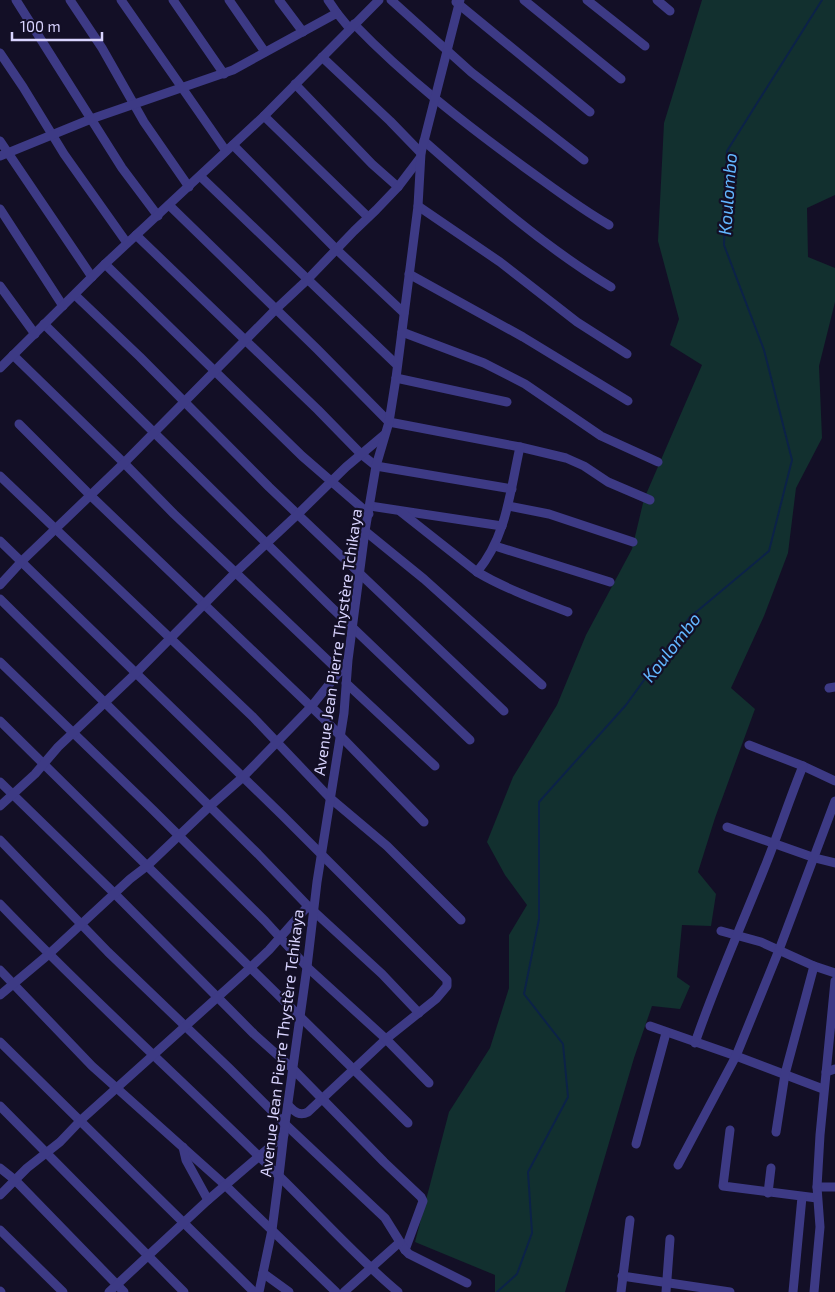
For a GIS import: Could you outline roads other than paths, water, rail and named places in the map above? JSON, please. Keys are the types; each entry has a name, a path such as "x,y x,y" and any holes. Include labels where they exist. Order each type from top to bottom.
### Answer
{"street":[{"path":"16,0 122,168 158,216"},
{"path":"70,0 102,48 133,104 189,187"},
{"path":"121,0 182,88 229,148 404,313"},
{"path":"173,0 224,74"},
{"path":"229,0 265,52"},
{"path":"279,0 303,32"},
{"path":"328,0 337,13 434,99 500,150 580,207 610,225"},
{"path":"2,363 13,355 127,243 264,116 379,0"},
{"path":"391,0 471,72 584,160"},
{"path":"524,0 620,79"},
{"path":"587,0 645,46"},
{"path":"657,0 670,11"},
{"path":"458,1 590,112"},
{"name":"Avenue Jean Pierre Thystère Tchikaya","path":"259,1292 272,1230 280,1176 285,1124 307,967 310,908 321,854 340,736 365,531 376,466 388,422 396,378 418,206 420,155 458,1"},
{"path":"4,155 91,119 224,74 248,63 337,13"},
{"path":"0,53 74,169 127,243"},
{"path":"0,585 398,187 420,155 390,121 322,58"},
{"path":"295,84 346,139 398,187"},
{"path":"264,116 368,217"},
{"path":"0,140 4,155 45,206 92,278"},
{"path":"424,141 473,185 521,223 583,270 611,287"},
{"path":"200,176 397,366"},
{"path":"169,205 388,422 520,447 575,461 608,482 650,500"},
{"path":"418,206 500,262 577,322 627,354"},
{"path":"0,209 63,306"},
{"path":"136,235 361,454 376,466 512,489"},
{"path":"105,264 302,456 369,510 401,512 502,526"},
{"path":"409,274 523,337 628,401"},
{"path":"0,286 35,334"},
{"path":"74,295 140,357 360,574 504,711"},
{"path":"44,324 267,544 470,740"},
{"path":"402,332 484,363 524,384 601,436 658,462"},
{"path":"13,355 174,514 340,672"},
{"path":"396,378 507,402"},
{"path":"19,424 91,496 311,707 424,822"},
{"path":"0,806 29,780 74,732 136,673 235,573 331,481 385,434"},
{"path":"477,572 495,546 502,526 512,489 520,447"},
{"path":"0,476 253,717 330,798 387,846 461,920"},
{"path":"508,506 549,514 633,542"},
{"path":"401,512 477,572 508,588 568,612"},
{"path":"365,531 424,580 542,685"},
{"path":"0,541 321,854 447,980 448,983 444,990 419,1014 386,1039 352,1069 323,1099 304,1114 296,1113 288,1105"},
{"path":"495,546 610,582"},
{"path":"0,599 286,881 310,908 382,974 419,1014"},
{"path":"0,995 49,954 114,893 147,866 210,806 243,778 311,707 348,660"},
{"path":"0,662 179,836 307,967 386,1039 429,1082"},
{"path":"346,683 435,766"},
{"path":"0,721 408,1123"},
{"path":"749,745 835,781"},
{"path":"695,1043 803,766"},
{"path":"0,782 114,893 260,1040 293,1069 422,1199 403,1246 370,1268 344,1292"},
{"path":"678,1165 736,1056 815,858 835,801"},
{"path":"727,827 773,844 835,863"},
{"path":"0,840 185,1027 385,1218 409,1254 467,1283"},
{"path":"0,904 49,954 280,1176 370,1268 398,1292"},
{"path":"0,1195 250,968 310,908"},
{"path":"721,931 761,942 814,966 835,973"},
{"path":"776,1132 785,1074 814,966"},
{"path":"0,970 92,1066 225,1185 336,1292"},
{"path":"814,1292 820,1227 817,1187 824,1089 835,980"},
{"path":"650,1026 824,1089"},
{"path":"636,1144 666,1033"},
{"path":"0,1042 254,1292"},
{"path":"826,1072 835,1068"},
{"path":"0,1106 184,1292"},
{"path":"730,1130 723,1186 817,1198"},
{"path":"109,1292 120,1289 148,1256 208,1200 284,1135"},
{"path":"183,1147 186,1160 208,1200"},
{"path":"0,1168 15,1180 120,1289"},
{"path":"768,1193 771,1168"},
{"path":"817,1187 835,1187"},
{"path":"793,1292 802,1197"},
{"path":"621,1292 630,1220"},
{"path":"0,1230 63,1292"},
{"path":"666,1292 670,1239"},
{"path":"263,1273 289,1292"},
{"path":"622,1276 711,1291 730,1292"}],"waterway":[{"name":"Koulombo","path":"497,1292 517,1274 532,1233 528,1172 568,1097 563,1044 524,994 539,919 539,802 626,705 689,618 769,551 792,460 764,350 724,245 727,151 822,0"}]}
